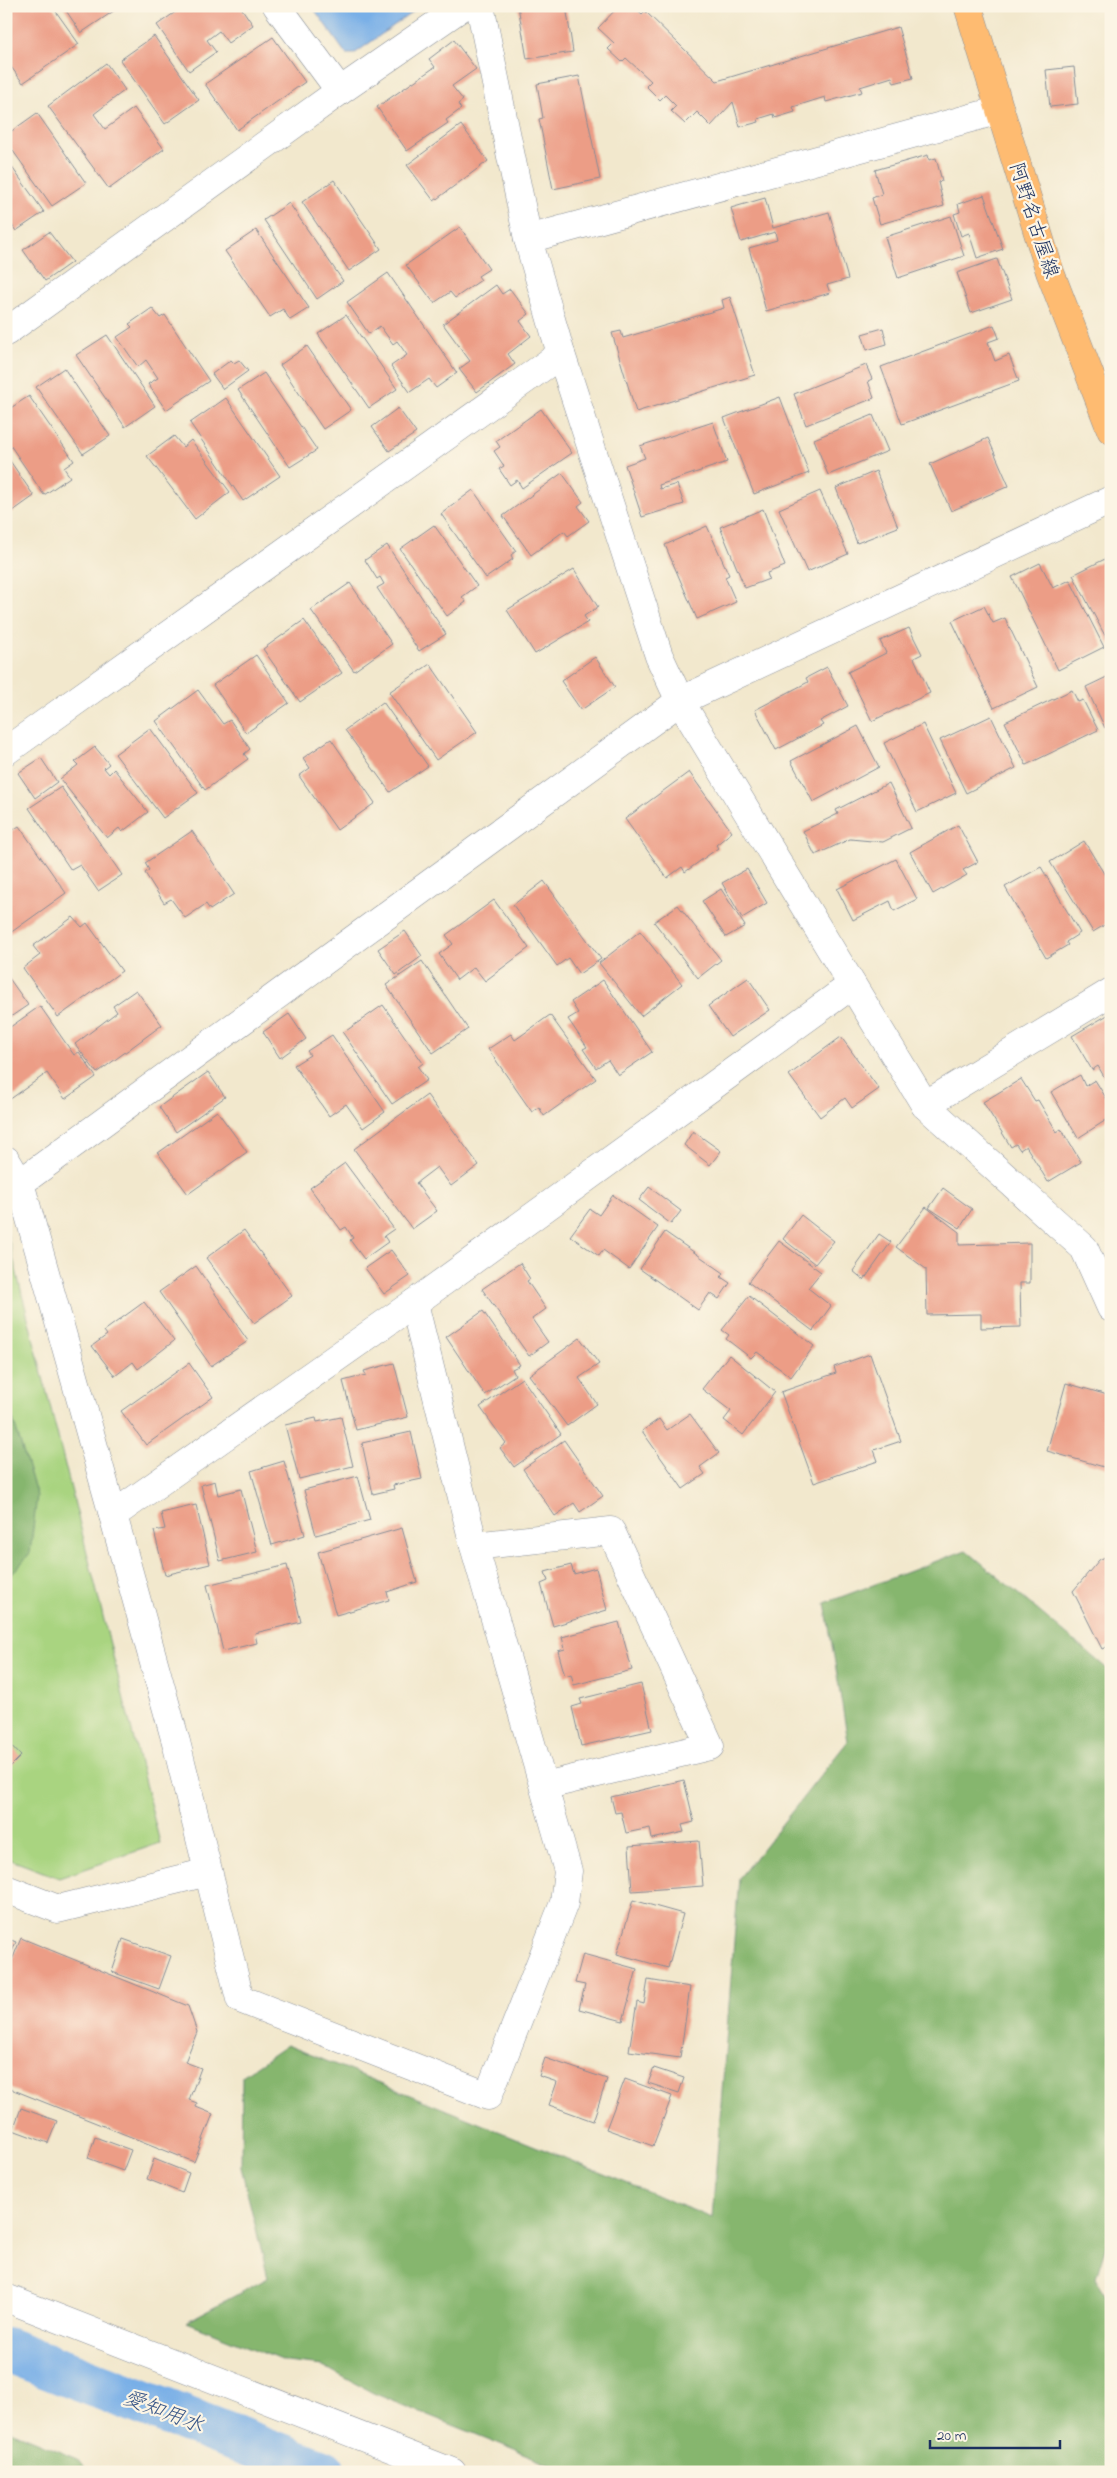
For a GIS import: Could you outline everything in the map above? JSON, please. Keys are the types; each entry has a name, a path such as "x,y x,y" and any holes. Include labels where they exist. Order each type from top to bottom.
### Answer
{"main road":[{"name":"阿野名古屋線","path":"968,6 1050,272 1111,430"}],"street":[{"path":"277,6 340,91"},
{"path":"6,332 340,91 463,6"},
{"path":"480,6 528,239 561,354 659,656 680,701 925,1105 1084,1248 1111,1308"},
{"path":"528,239 1000,110"},
{"path":"6,751 561,354"},
{"path":"20,1182 680,701 1111,500"},
{"path":"113,1516 414,1303 852,985"},
{"path":"925,1105 1111,992"},
{"path":"6,1160 20,1182 176,1742 240,1999 488,2096 564,1903 568,1871 474,1546 414,1303"},
{"path":"474,1546 611,1531 710,1746 544,1786"},
{"path":"6,1889 58,1909 208,1872"},
{"path":"6,2298 452,2472"}],"green space":[{"path":"6,1230 160,1843 59,1878 6,1858"},
{"path":"6,1397 37,1496 30,1553 6,1581"},
{"path":"966,1550 1111,1672 1111,2228 1096,2278 1111,2303 1111,2472 570,2472 373,2393 323,2366 286,2362 186,2322 268,2278 241,2167 242,2076 287,2045 712,2218 739,1878 848,1741 825,1603"},
{"path":"6,2429 78,2459 88,2472 6,2472"}],"water":[{"path":"312,6 421,6 354,54 346,54"}],"building":[{"path":"11,6 52,6 79,44 23,83 6,60 6,10"},
{"path":"63,6 121,6 81,33"},
{"path":"184,6 240,6 253,25 228,43 219,31 207,40 216,52 189,71 157,25"},
{"path":"518,6 566,6 573,52 527,59"},
{"path":"619,6 633,6 642,14 645,11 717,81 898,27 913,78 894,83 892,77 860,87 862,92 826,102 825,97 793,107 795,112 775,118 774,114 758,119 759,122 740,127 733,102 711,126 697,112 685,124 671,111 676,106 665,95 660,100 646,86 651,81 626,58 622,62 608,49 614,43 598,28"},
{"path":"154,36 199,100 165,124 120,60"},
{"path":"273,37 305,82 237,130 205,84"},
{"path":"454,40 476,69 452,86 463,100 458,104 461,109 446,120 448,123 407,151 377,107 435,67 429,59"},
{"path":"106,63 125,90 94,114 105,129 134,108 164,149 109,189 48,106"},
{"path":"1074,67 1078,104 1050,107 1046,70"},
{"path":"579,76 600,179 553,189 539,119 543,118 537,84"},
{"path":"37,113 86,183 52,206 6,141 6,135"},
{"path":"461,125 488,161 434,201 407,165"},
{"path":"928,155 929,160 936,158 942,181 938,182 944,206 880,224 872,198 882,194 875,170"},
{"path":"6,159 44,212 16,231 6,217"},
{"path":"334,180 381,249 349,271 302,202"},
{"path":"984,195 1003,249 977,258 969,233 961,236 954,214 960,212 958,204"},
{"path":"765,198 773,228 829,212 848,279 827,285 830,293 766,311 749,248 777,240 775,232 741,242 731,208"},
{"path":"289,203 343,281 317,299 264,220"},
{"path":"951,216 964,256 898,278 885,237"},
{"path":"460,227 489,269 478,276 481,280 455,298 450,292 434,303 406,265"},
{"path":"256,230 309,308 290,320 283,309 270,317 225,251"},
{"path":"49,232 72,262 45,281 23,250"},
{"path":"997,259 1012,299 971,313 957,273"},
{"path":"388,273 457,373 436,388 429,379 410,392 391,366 407,355 397,341 393,344 380,326 369,334 347,302"},
{"path":"496,285 502,294 510,289 529,314 520,321 531,336 508,354 515,364 477,392 459,369 470,361 443,324"},
{"path":"730,297 755,375 636,412 612,333 621,331 623,338 724,308 722,300"},
{"path":"152,308 160,318 165,315 209,381 166,410 148,384 158,378 146,360 138,367 117,337 132,327 129,324"},
{"path":"346,315 397,389 369,408 318,334"},
{"path":"994,325 999,338 988,342 995,361 1009,355 1019,381 902,424 881,367"},
{"path":"883,328 887,344 867,350 862,334"},
{"path":"107,335 155,406 125,427 76,355"},
{"path":"307,346 351,410 323,429 280,365"},
{"path":"231,360 234,363 239,360 248,371 223,389 212,374"},
{"path":"866,365 872,379 868,381 874,398 806,425 794,394"},
{"path":"64,368 110,436 83,454 36,387"},
{"path":"264,373 317,450 290,467 238,390"},
{"path":"29,396 74,461 64,468 70,477 44,495 6,439 6,411"},
{"path":"780,397 809,473 754,494 724,418"},
{"path":"226,398 280,476 243,501 190,423"},
{"path":"398,408 416,433 389,451 372,427"},
{"path":"541,409 572,453 522,488 517,480 510,485 499,469 504,466 494,451 500,447 496,441"},
{"path":"873,415 888,451 828,475 814,439"},
{"path":"713,422 727,462 659,485 660,489 677,484 684,504 642,517 625,465 645,458 640,446"},
{"path":"174,436 183,447 191,440 230,492 195,519 147,456"},
{"path":"988,438 1009,486 951,511 930,464"},
{"path":"6,455 34,496 6,516"},
{"path":"876,471 898,527 857,543 836,488"},
{"path":"562,473 583,502 578,506 589,521 568,536 564,531 531,555 503,516"},
{"path":"473,490 516,551 511,555 513,559 486,578 441,514"},
{"path":"820,491 848,554 807,572 779,509"},
{"path":"763,509 785,566 767,573 769,579 745,588 720,527"},
{"path":"434,525 477,586 462,597 466,602 447,616 400,549"},
{"path":"707,526 729,575 725,577 736,602 697,619 665,545"},
{"path":"387,545 446,634 419,651 377,588 384,584 380,577 377,579 365,560"},
{"path":"1111,556 1111,647 1073,575"},
{"path":"1040,563 1053,588 1070,580 1104,647 1058,670 1012,577"},
{"path":"574,569 598,607 584,616 588,622 535,654 507,610"},
{"path":"350,583 392,644 354,671 311,610"},
{"path":"984,606 993,623 1005,618 1038,687 994,708 952,621"},
{"path":"304,620 342,673 300,702 263,649"},
{"path":"909,628 922,654 914,658 930,693 872,721 848,672 886,653 880,641"},
{"path":"256,655 289,703 246,733 213,685"},
{"path":"595,657 615,687 581,710 561,681"},
{"path":"430,664 477,732 436,760 389,692"},
{"path":"827,667 848,706 820,721 823,725 776,750 755,710 808,682 806,678"},
{"path":"1111,675 1111,725 1105,728 1086,687"},
{"path":"198,690 223,724 230,720 250,749 244,754 248,759 205,790 156,721"},
{"path":"1072,690 1078,702 1083,700 1098,730 1026,765 1005,722"},
{"path":"383,702 428,766 390,792 345,730"},
{"path":"991,716 1016,768 966,793 940,740"},
{"path":"923,724 956,793 917,812 884,743"},
{"path":"858,726 879,767 813,802 791,761"},
{"path":"150,728 198,793 163,818 115,754"},
{"path":"331,739 375,803 337,830 299,776 310,768 303,758"},
{"path":"95,747 109,764 104,768 109,774 114,769 148,812 122,832 119,828 107,838 60,779 78,765 75,762"},
{"path":"41,758 57,782 35,798 18,773"},
{"path":"689,772 732,832 716,845 718,848 685,872 682,867 667,878 625,819"},
{"path":"889,783 911,828 883,842 850,839 815,855 803,831 838,814 836,810"},
{"path":"61,787 122,875 98,891 80,865 71,870 29,808"},
{"path":"958,825 978,862 963,870 967,875 933,894 910,852"},
{"path":"19,826 66,893 6,936 6,835"},
{"path":"192,831 234,894 210,910 206,904 185,918 171,899 164,903 145,873 149,870 145,863"},
{"path":"1084,841 1111,885 1111,921 1093,932 1050,862"},
{"path":"896,859 917,899 894,911 890,901 853,920 837,889"},
{"path":"1041,867 1080,933 1066,942 1068,945 1046,958 1005,887"},
{"path":"747,869 767,903 742,918 722,883"},
{"path":"544,881 601,959 579,974 568,958 557,966 513,905"},
{"path":"721,889 745,926 726,937 702,901"},
{"path":"494,900 529,948 485,981 474,967 457,980 439,954 453,944 446,935"},
{"path":"678,905 721,960 698,978 654,922"},
{"path":"73,917 82,927 87,923 122,971 58,1017 23,968 40,955 33,946"},
{"path":"405,931 422,956 396,975 378,949"},
{"path":"640,931 682,984 641,1016 599,963"},
{"path":"422,961 468,1029 433,1053 386,985"},
{"path":"6,974 28,1005 6,1020"},
{"path":"748,978 770,1010 730,1037 708,1006"},
{"path":"603,980 652,1052 618,1075 608,1060 596,1068 583,1049 587,1047 568,1019 578,1013 571,1002"},
{"path":"136,990 162,1025 97,1073 75,1044 117,1012 113,1006"},
{"path":"383,1005 423,1063 418,1067 427,1080 392,1104 343,1033"},
{"path":"40,1006 74,1055 79,1052 96,1077 65,1099 47,1073 9,1100 6,1097 6,1030"},
{"path":"1111,1013 1111,1089 1098,1066 1092,1070 1072,1036"},
{"path":"289,1014 306,1039 280,1058 263,1032"},
{"path":"550,1015 596,1079 544,1116 539,1107 532,1112 488,1049 511,1034 515,1040"},
{"path":"332,1035 385,1112 363,1128 346,1104 329,1116 294,1065 310,1055 307,1051"},
{"path":"841,1037 879,1089 852,1108 845,1098 820,1117 789,1075"},
{"path":"208,1072 225,1097 176,1132 159,1107"},
{"path":"1080,1075 1085,1086 1095,1080 1111,1106 1111,1117 1078,1138 1051,1092"},
{"path":"1021,1079 1035,1101 1038,1100 1057,1132 1061,1129 1081,1162 1048,1182 1026,1146 1020,1150 1016,1144 1011,1147 983,1102"},
{"path":"427,1095 479,1165 451,1186 437,1167 416,1183 437,1211 412,1229 354,1149"},
{"path":"217,1111 247,1152 188,1194 158,1153"},
{"path":"693,1131 721,1151 710,1165 684,1145"},
{"path":"345,1163 394,1229 384,1236 388,1242 364,1259 350,1240 353,1238 346,1227 341,1230 310,1188"},
{"path":"649,1187 681,1211 671,1224 639,1200"},
{"path":"943,1188 972,1209 960,1228 929,1208"},
{"path":"613,1195 658,1227 629,1269 603,1250 599,1256 570,1236 590,1209 599,1215"},
{"path":"926,1207 959,1232 959,1245 1030,1243 1030,1283 1020,1283 1021,1327 981,1328 981,1314 927,1315 926,1269 896,1247"},
{"path":"801,1215 834,1241 815,1264 783,1239"},
{"path":"244,1230 292,1296 254,1323 206,1258"},
{"path":"665,1232 724,1273 721,1277 730,1283 719,1299 710,1293 698,1310 640,1269"},
{"path":"879,1234 891,1242 864,1280 853,1271"},
{"path":"779,1241 821,1272 808,1288 831,1306 813,1331 748,1282"},
{"path":"391,1250 410,1276 384,1294 365,1268"},
{"path":"520,1263 530,1279 527,1281 546,1309 532,1319 548,1342 529,1356 482,1289"},
{"path":"196,1266 248,1341 211,1366 159,1292"},
{"path":"749,1296 814,1346 791,1377 757,1352 751,1358 726,1339 729,1335 722,1330"},
{"path":"144,1302 174,1341 138,1369 133,1362 115,1376 92,1346 107,1335 104,1331"},
{"path":"483,1311 520,1365 512,1369 515,1375 485,1395 446,1337"},
{"path":"580,1338 599,1364 579,1378 597,1404 567,1426 529,1375"},
{"path":"870,1354 901,1441 874,1450 878,1461 814,1483 781,1392 836,1373 834,1367"},
{"path":"729,1355 775,1392 743,1435 724,1420 731,1411 702,1389"},
{"path":"189,1363 213,1397 146,1445 121,1411"},
{"path":"394,1363 408,1417 356,1430 343,1381 366,1375 364,1371"},
{"path":"522,1378 561,1434 514,1467 500,1448 506,1443 480,1407"},
{"path":"1066,1383 1111,1396 1111,1469 1047,1451"},
{"path":"690,1414 719,1453 700,1467 705,1474 683,1489 642,1431 659,1419 667,1430"},
{"path":"341,1417 353,1466 299,1479 285,1425 316,1418 317,1422"},
{"path":"411,1432 422,1479 393,1485 394,1489 373,1494 362,1443"},
{"path":"564,1440 603,1496 580,1512 574,1503 555,1516 523,1469"},
{"path":"284,1461 305,1535 272,1545 251,1471"},
{"path":"358,1476 370,1520 316,1535 304,1490"},
{"path":"215,1481 218,1495 241,1489 257,1552 220,1561 201,1485"},
{"path":"196,1505 210,1564 165,1575 154,1531 165,1529 161,1513"},
{"path":"402,1528 417,1582 387,1592 389,1600 336,1615 318,1552"},
{"path":"1111,1554 1111,1645 1102,1649 1073,1591 1099,1560"},
{"path":"287,1565 301,1622 255,1633 257,1643 223,1651 207,1585"},
{"path":"571,1565 574,1574 596,1568 607,1610 553,1626 541,1584 548,1581 545,1572"},
{"path":"619,1622 632,1670 574,1685 571,1674 565,1676 558,1651 565,1649 562,1637"},
{"path":"641,1684 652,1730 581,1746 572,1707 582,1704 580,1699"},
{"path":"8,1742 21,1756 7,1770 6,1744"},
{"path":"684,1780 694,1822 682,1825 684,1832 652,1839 650,1828 626,1833 621,1812 615,1813 611,1797"},
{"path":"699,1841 703,1886 632,1891 629,1846"},
{"path":"633,1900 683,1914 668,1968 617,1954"},
{"path":"6,1938 16,1942 6,1966"},
{"path":"21,1938 188,2006 197,2032 185,2062 201,2068 189,2100 197,2103 196,2107 213,2114 194,2162 6,2087 6,1975"},
{"path":"123,1939 171,1956 159,1989 112,1972"},
{"path":"583,1954 637,1969 623,2021 579,2009 585,1985 575,1983"},
{"path":"648,1980 690,1987 680,2058 629,2051 637,2002 644,2004"},
{"path":"545,2058 607,2079 593,2121 549,2105 557,2082 539,2076"},
{"path":"654,2068 684,2078 679,2093 648,2083"},
{"path":"625,2079 672,2096 653,2146 606,2129"},
{"path":"21,2108 57,2121 48,2143 13,2130"},
{"path":"95,2137 131,2150 123,2171 88,2158"},
{"path":"154,2159 189,2173 182,2193 147,2179"}],"waterway":[{"name":"愛知用水","path":"6,2350 322,2472"}]}
